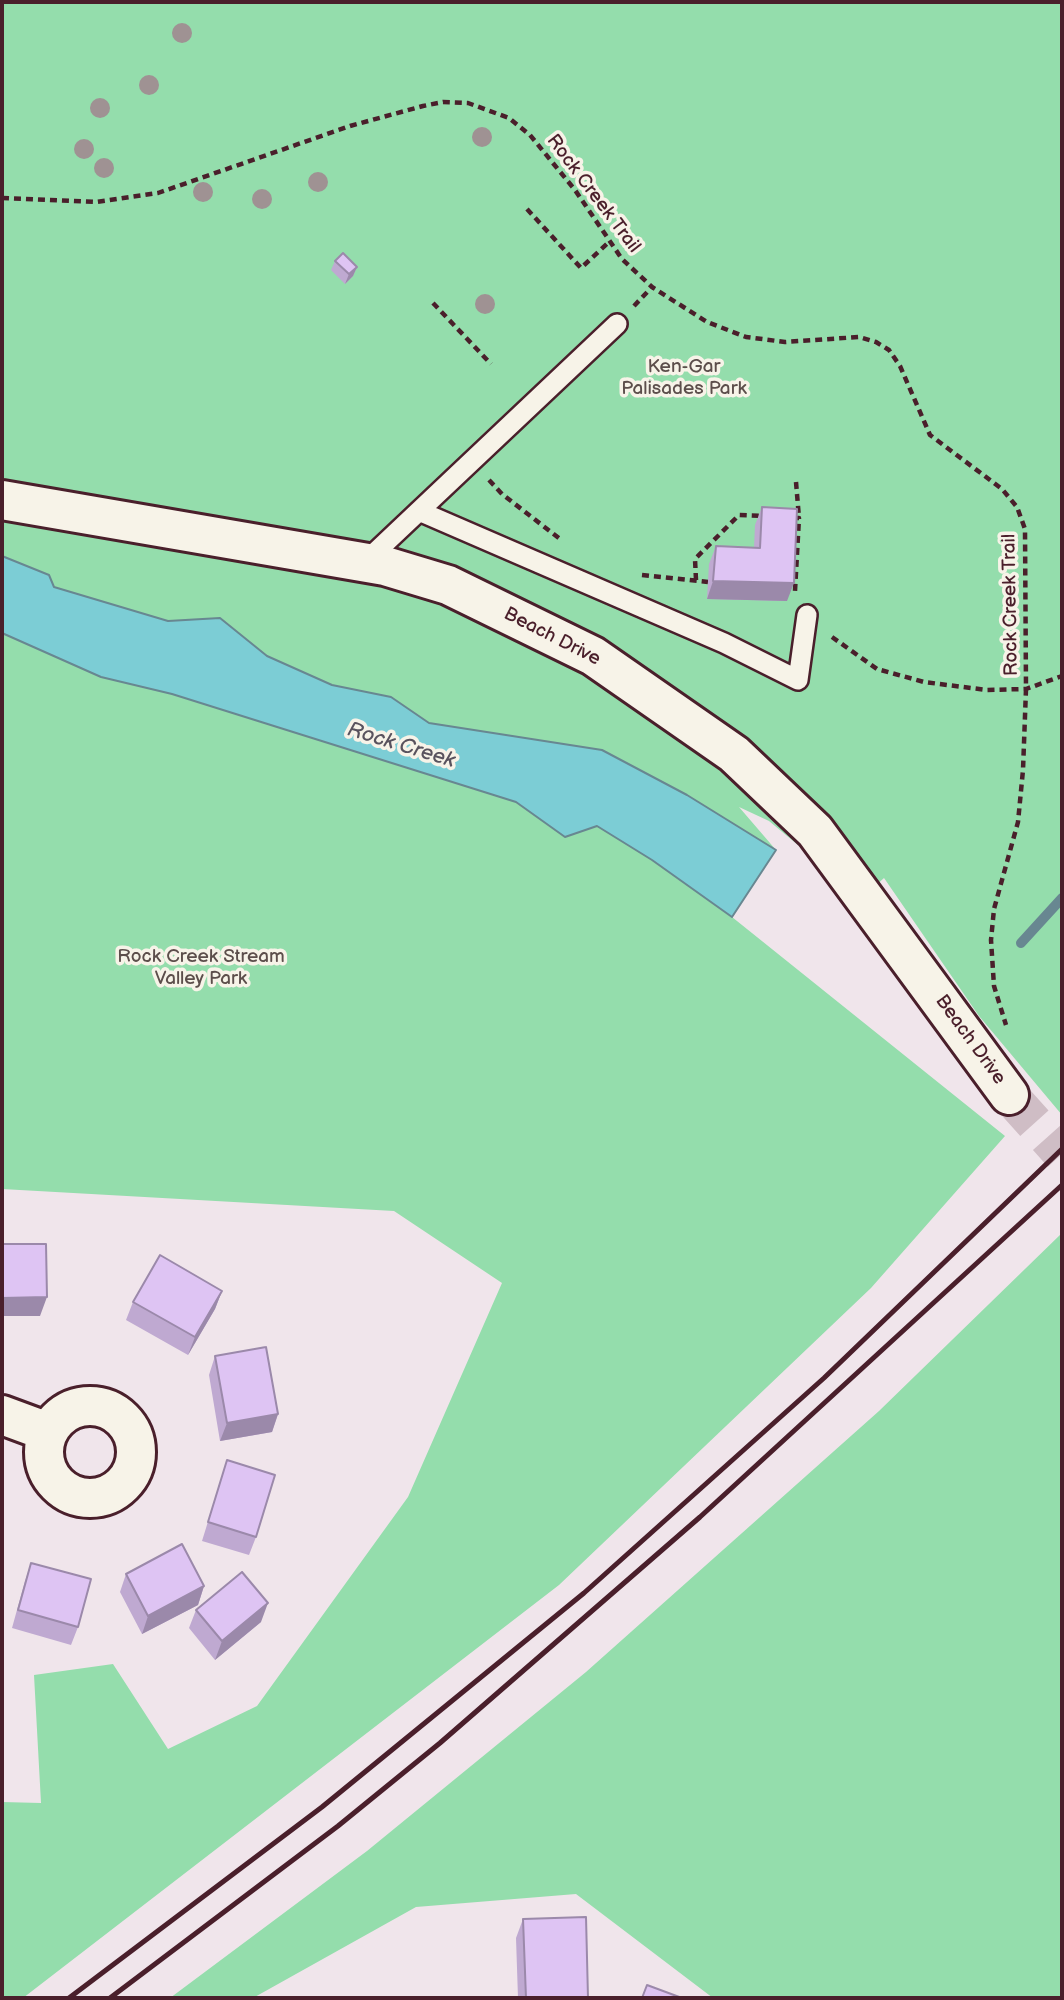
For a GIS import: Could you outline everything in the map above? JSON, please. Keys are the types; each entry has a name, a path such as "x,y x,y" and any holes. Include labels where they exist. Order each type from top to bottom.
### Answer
{"street":[{"name":"Beach Drive","path":"2,500 365,562 448,585 593,656 734,754 815,831 1009,1095"},
{"path":"2,1415 48,1432"}],"lane":[{"path":"365,562 617,324"},
{"path":"419,511 724,643 798,680 801,609"}],"path":[{"name":"Rock Creek Trail","path":"2,198 96,202 158,194 350,126 443,102 468,103 509,118 530,135 575,190 622,259 652,287 707,322 746,337 785,342 859,337 876,342 889,350 900,366 930,435 1002,489 1017,507 1025,528 1027,689 1018,822 993,909 991,940 994,986 1010,1034"},
{"path":"527,209 581,268 610,241"},
{"path":"433,303 491,364"},
{"path":"796,482 801,609"},
{"path":"696,580 695,559 739,515 775,517"},
{"path":"787,518 799,518"},
{"path":"641,575 708,582"},
{"path":"830,636 877,669 924,682 987,690 1027,689 1062,676"}],"green space":[{"name":"Ken-Gar Palisades Park","path":"2,2 1062,2 1062,1115 979,1016 884,878 862,898 769,821 739,807 776,850 687,795 602,750 429,723 396,700 2,613"},
{"name":"Rock Creek Stream Valley Park","path":"2,633 101,677 172,694 516,802 565,837 597,826 652,860 732,917 1005,1136 871,1288 559,1585 23,1998 2,1998 2,1802 41,1803 34,1675 113,1664 168,1749 257,1706 408,1497 502,1283 394,1211 2,1189"},
{"path":"1062,1233 1062,1998 713,1998 576,1894 416,1907 253,1998 170,1998 367,1851 586,1672 879,1411"}],"water":[{"name":"Rock Creek","path":"2,556 49,575 54,587 168,621 220,618 267,656 332,685 391,697 429,723 602,750 687,795 776,850 732,917 652,860 597,826 565,837 516,802 172,694 101,677 2,633"}],"building":[{"path":"343,253 357,267 349,274 335,261"},
{"path":"762,507 797,509 794,583 713,581 716,546 760,548"},
{"path":"2,1244 46,1244 47,1297 2,1298"},
{"path":"160,1255 222,1291 195,1337 133,1302"},
{"path":"266,1347 278,1414 227,1423 215,1356"},
{"path":"227,1460 275,1475 256,1537 208,1522"},
{"path":"182,1544 204,1586 148,1616 126,1574"},
{"path":"31,1563 91,1579 78,1627 18,1610"},
{"path":"242,1572 268,1603 222,1641 196,1610"},
{"path":"586,1917 588,1998 526,1998 523,1919"},
{"path":"647,1985 682,1998 642,1998"}],"waterway":[{"path":"1021,943 1062,898"}],"tunnel":[{"path":"1009,1095 1062,1154"}],"railway":[{"path":"69,1998 322,1807 584,1593 824,1378 1062,1149"},
{"path":"110,1998 338,1826 440,1743 700,1517 1062,1185"}]}
